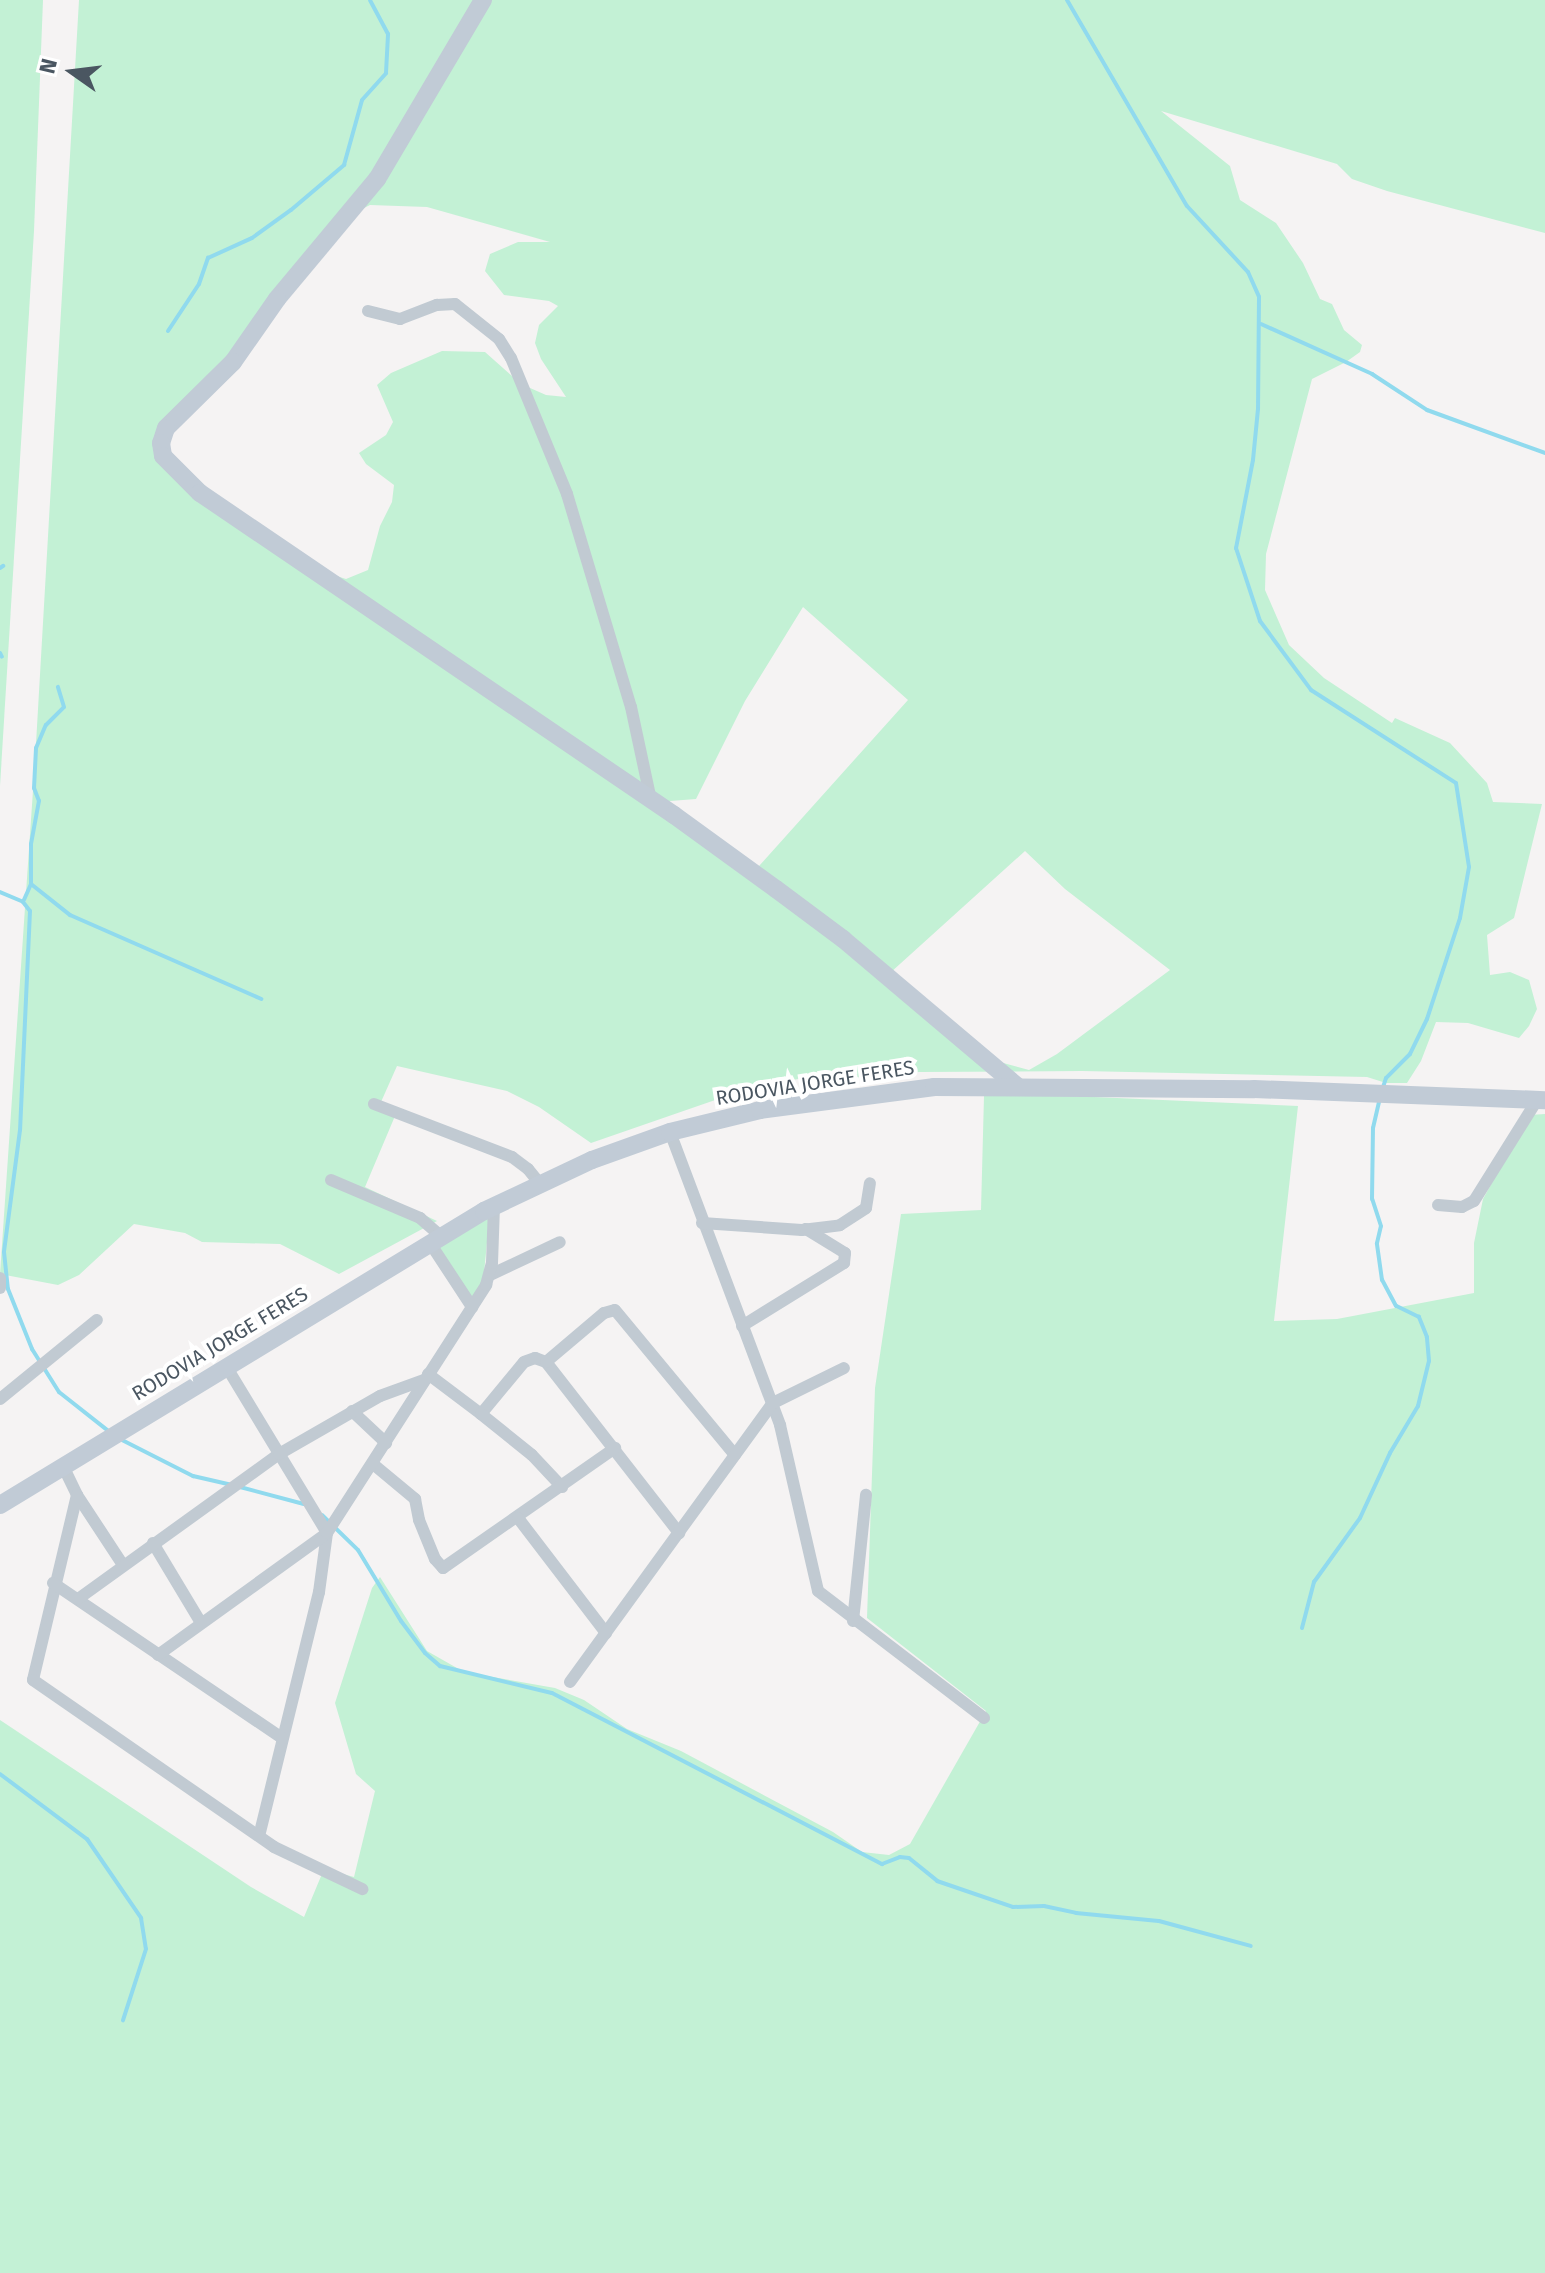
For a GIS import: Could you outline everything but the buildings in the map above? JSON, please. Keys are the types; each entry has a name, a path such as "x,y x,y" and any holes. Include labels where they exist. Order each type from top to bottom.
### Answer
{"main road":[{"path":"483,0 377,179 268,309 233,362 166,428 161,443 163,456 200,493 651,800 843,939 1017,1086"},
{"name":"RODOVIA JORGE FERES","path":"0,1505 435,1239 540,1184 619,1149 670,1132 760,1110 855,1095 934,1087 1254,1089 1541,1100"}],"street":[{"path":"368,311 400,319 445,303 455,304 499,339 511,358 562,481 584,547 631,707 651,800"},
{"path":"1438,1205 1462,1207 1474,1201 1541,1100"},
{"path":"374,1104 512,1157 528,1169 540,1184"},
{"path":"670,1132 702,1223 773,1403 788,1453 815,1585 821,1596 984,1718"},
{"path":"331,1180 420,1218 472,1307"},
{"path":"702,1223 828,1228 852,1220 866,1208 870,1183"},
{"path":"158,1655 327,1533 490,1275 494,1207"},
{"path":"742,1326 844,1263 845,1253 806,1229"},
{"path":"490,1275 560,1242"},
{"path":"0,1278 0,1288"},
{"path":"546,1362 604,1313 618,1311 735,1455"},
{"path":"0,1399 97,1320"},
{"path":"481,1414 524,1362 535,1358 546,1362 679,1533"},
{"path":"226,1366 327,1533 319,1592 259,1836"},
{"path":"570,1682 773,1403 844,1368"},
{"path":"78,1599 279,1454 352,1411 426,1377"},
{"path":"426,1377 481,1414 532,1455 562,1487"},
{"path":"352,1411 386,1443"},
{"path":"373,1464 415,1499 419,1520 435,1559 443,1568 615,1448"},
{"path":"63,1466 77,1495 123,1565"},
{"path":"77,1495 32,1670 35,1683 259,1836 302,1863 362,1889"},
{"path":"853,1621 866,1495"},
{"path":"518,1518 606,1633"},
{"path":"153,1543 201,1623"},
{"path":"53,1583 282,1738"}],"green space":[{"path":"0,0 43,0 34,231 0,786"},
{"path":"79,0 1545,0 1545,233 1387,191 1352,179 1337,164 1161,111 1230,166 1240,200 1276,223 1303,263 1320,299 1332,304 1344,330 1362,345 1360,352 1346,362 1312,379 1266,554 1265,590 1289,645 1324,678 1392,723 1395,718 1450,743 1487,783 1493,802 1542,804 1514,918 1487,935 1490,975 1510,972 1529,980 1537,1009 1519,1038 1468,1023 1436,1022 1421,1061 1407,1083 1386,1083 1367,1077 1082,1071 919,1072 863,1078 824,1074 747,1089 591,1143 539,1107 507,1091 397,1066 381,1102 395,1116 365,1187 437,1221 339,1274 280,1244 202,1242 185,1233 134,1224 79,1275 58,1285 0,1274 35,761","holes":["370,205 427,207 550,242 518,242 490,254 485,271 504,295 549,301 558,306 539,325 535,343 541,359 566,397 546,395 521,384 485,352 442,351 391,373 377,385 393,422 386,435 359,453 366,464 394,485 392,502 380,526 368,570 346,579 303,565 169,460 157,437 289,292 350,215","803,607 908,700 750,876 657,802 696,799 745,701","1025,851 1065,889 1170,970 1057,1054 1029,1070 985,1058 890,973"]},
{"path":"1025,1094 1298,1106 1274,1321 1337,1319 1474,1293 1474,1243 1483,1199 1529,1115 1545,1114 1545,2273 0,2273 0,1720 251,1887 304,1917 324,1869 354,1877 375,1791 356,1774 335,1703 372,1588 380,1577 427,1651 464,1672 555,1688 584,1700 627,1729 681,1751 833,1832 862,1852 889,1855 910,1844 986,1711 867,1618 875,1388 901,1214 981,1210 984,1096"},
{"path":"490,1212 483,1283 471,1300 437,1244"}],"waterway":[{"path":"168,331 199,284 208,258 252,238 344,165 362,100 386,73 388,34 370,0"},
{"path":"1067,0 1187,206 1248,272 1259,297 1258,409 1253,460 1236,548 1260,621 1311,690 1456,783 1469,867 1460,918 1427,1019 1410,1054 1386,1078 1382,1090"},
{"path":"1261,324 1372,374 1427,410 1545,453"},
{"path":"0,653 2,657"},
{"path":"23,902 31,884 31,844 39,801 34,788 36,748 46,725 64,707 58,687"},
{"path":"31,884 70,915 261,999"},
{"path":"0,892 23,902 30,911 20,1130 4,1252 8,1289 32,1349 59,1392 111,1433"},
{"path":"1302,1628 1314,1582 1360,1518 1390,1453 1418,1406 1429,1361 1427,1337 1419,1317 1396,1306 1382,1280 1377,1243 1381,1226 1372,1199 1373,1128 1380,1098"},
{"path":"122,1440 193,1476 231,1485"},
{"path":"240,1487 304,1504"},
{"path":"322,1515 358,1550 401,1621 425,1653 440,1666 552,1693 882,1864 900,1857 909,1858 937,1881 1013,1907 1044,1906 1076,1913 1159,1921 1251,1946"},
{"path":"0,1774 87,1839 141,1918 146,1949 123,2020"}]}
